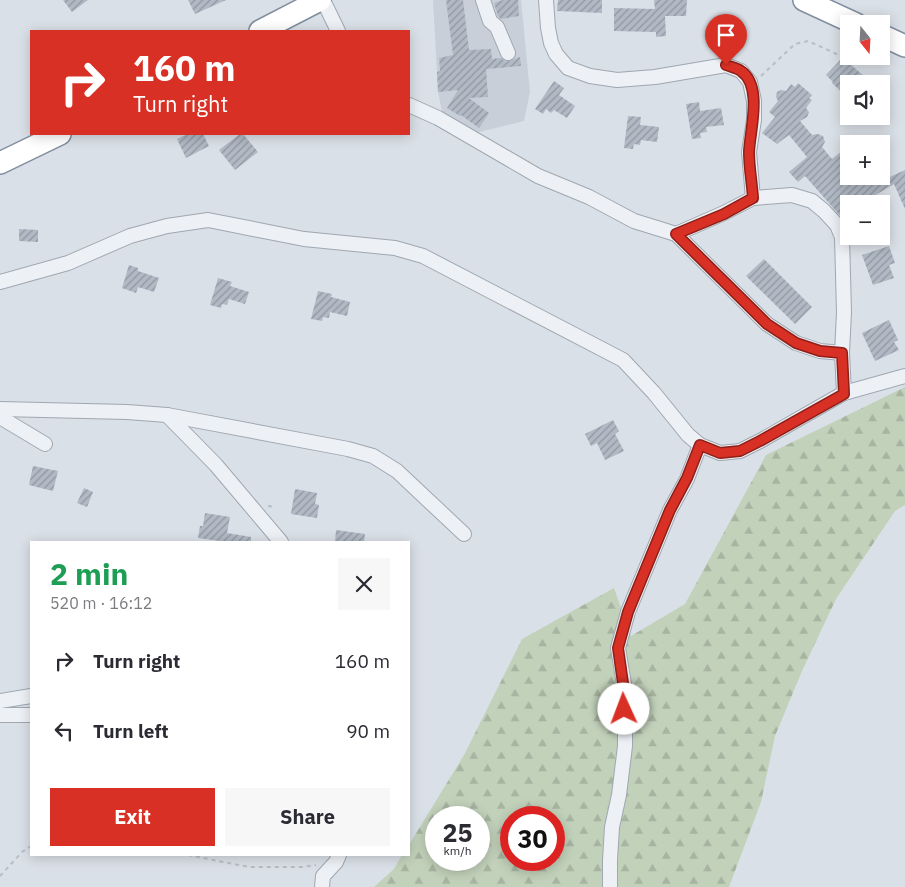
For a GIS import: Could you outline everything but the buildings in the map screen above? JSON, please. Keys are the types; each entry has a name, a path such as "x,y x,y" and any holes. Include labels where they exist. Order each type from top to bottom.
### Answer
{"highway":[{"path":"262,30 321,0"},
{"path":"804,0 840,17"},
{"path":"890,39 905,46"},
{"path":"0,163 58,135"}],"street":[{"path":"321,0 337,30"},
{"path":"483,0 490,21 497,27 508,53"},
{"path":"546,0 551,43 556,54 568,68 590,76 617,80 655,77 726,65 741,71 750,82 754,101 754,120 749,152 753,198"},
{"path":"410,105 438,118 538,176 589,197 634,221 676,234 767,324 796,343 820,351 842,353"},
{"path":"676,234 724,214 753,198 792,195 812,201 837,225 842,238 844,263 842,353 844,394"},
{"path":"0,282 68,263 130,236 167,226 208,220 304,239 395,248 423,256 623,360 654,393 688,435 700,445 720,453 740,451 844,394 905,376"},
{"path":"0,409 127,412 167,415 348,448 373,456 397,471 464,534"},
{"path":"167,415 216,465 280,541"},
{"path":"0,416 46,444"},
{"path":"610,887 612,828 619,795 625,746 624,690 618,648 628,612 670,510 687,478 700,445"},
{"path":"0,701 30,696"},
{"path":"0,716 30,715"},
{"path":"322,887 323,876 337,858"}],"path":[{"path":"750,82 764,75 795,44 808,41 840,56"},
{"path":"0,876 22,852 30,847"},
{"path":"193,856 249,867 302,867 337,858"}],"shaded area":[{"path":"433,0 521,0 530,92 524,121 475,133 443,116 438,92"}],"green space":[{"path":"905,387 905,505 895,511 836,599 802,671 775,736 761,802 729,887 374,887 394,869 401,856 410,856 410,843 425,819 425,871 490,871 490,806 433,806 464,755 522,639 614,588 631,636 685,604 766,455"}],"route":[{"path":"624,709 624,690 618,648 628,612 670,510 687,478 700,445 720,453 740,451 844,394 842,353 820,351 796,343 767,324 676,234 724,214 753,198 749,152 754,120 754,101 750,82 741,71 726,65"}]}
